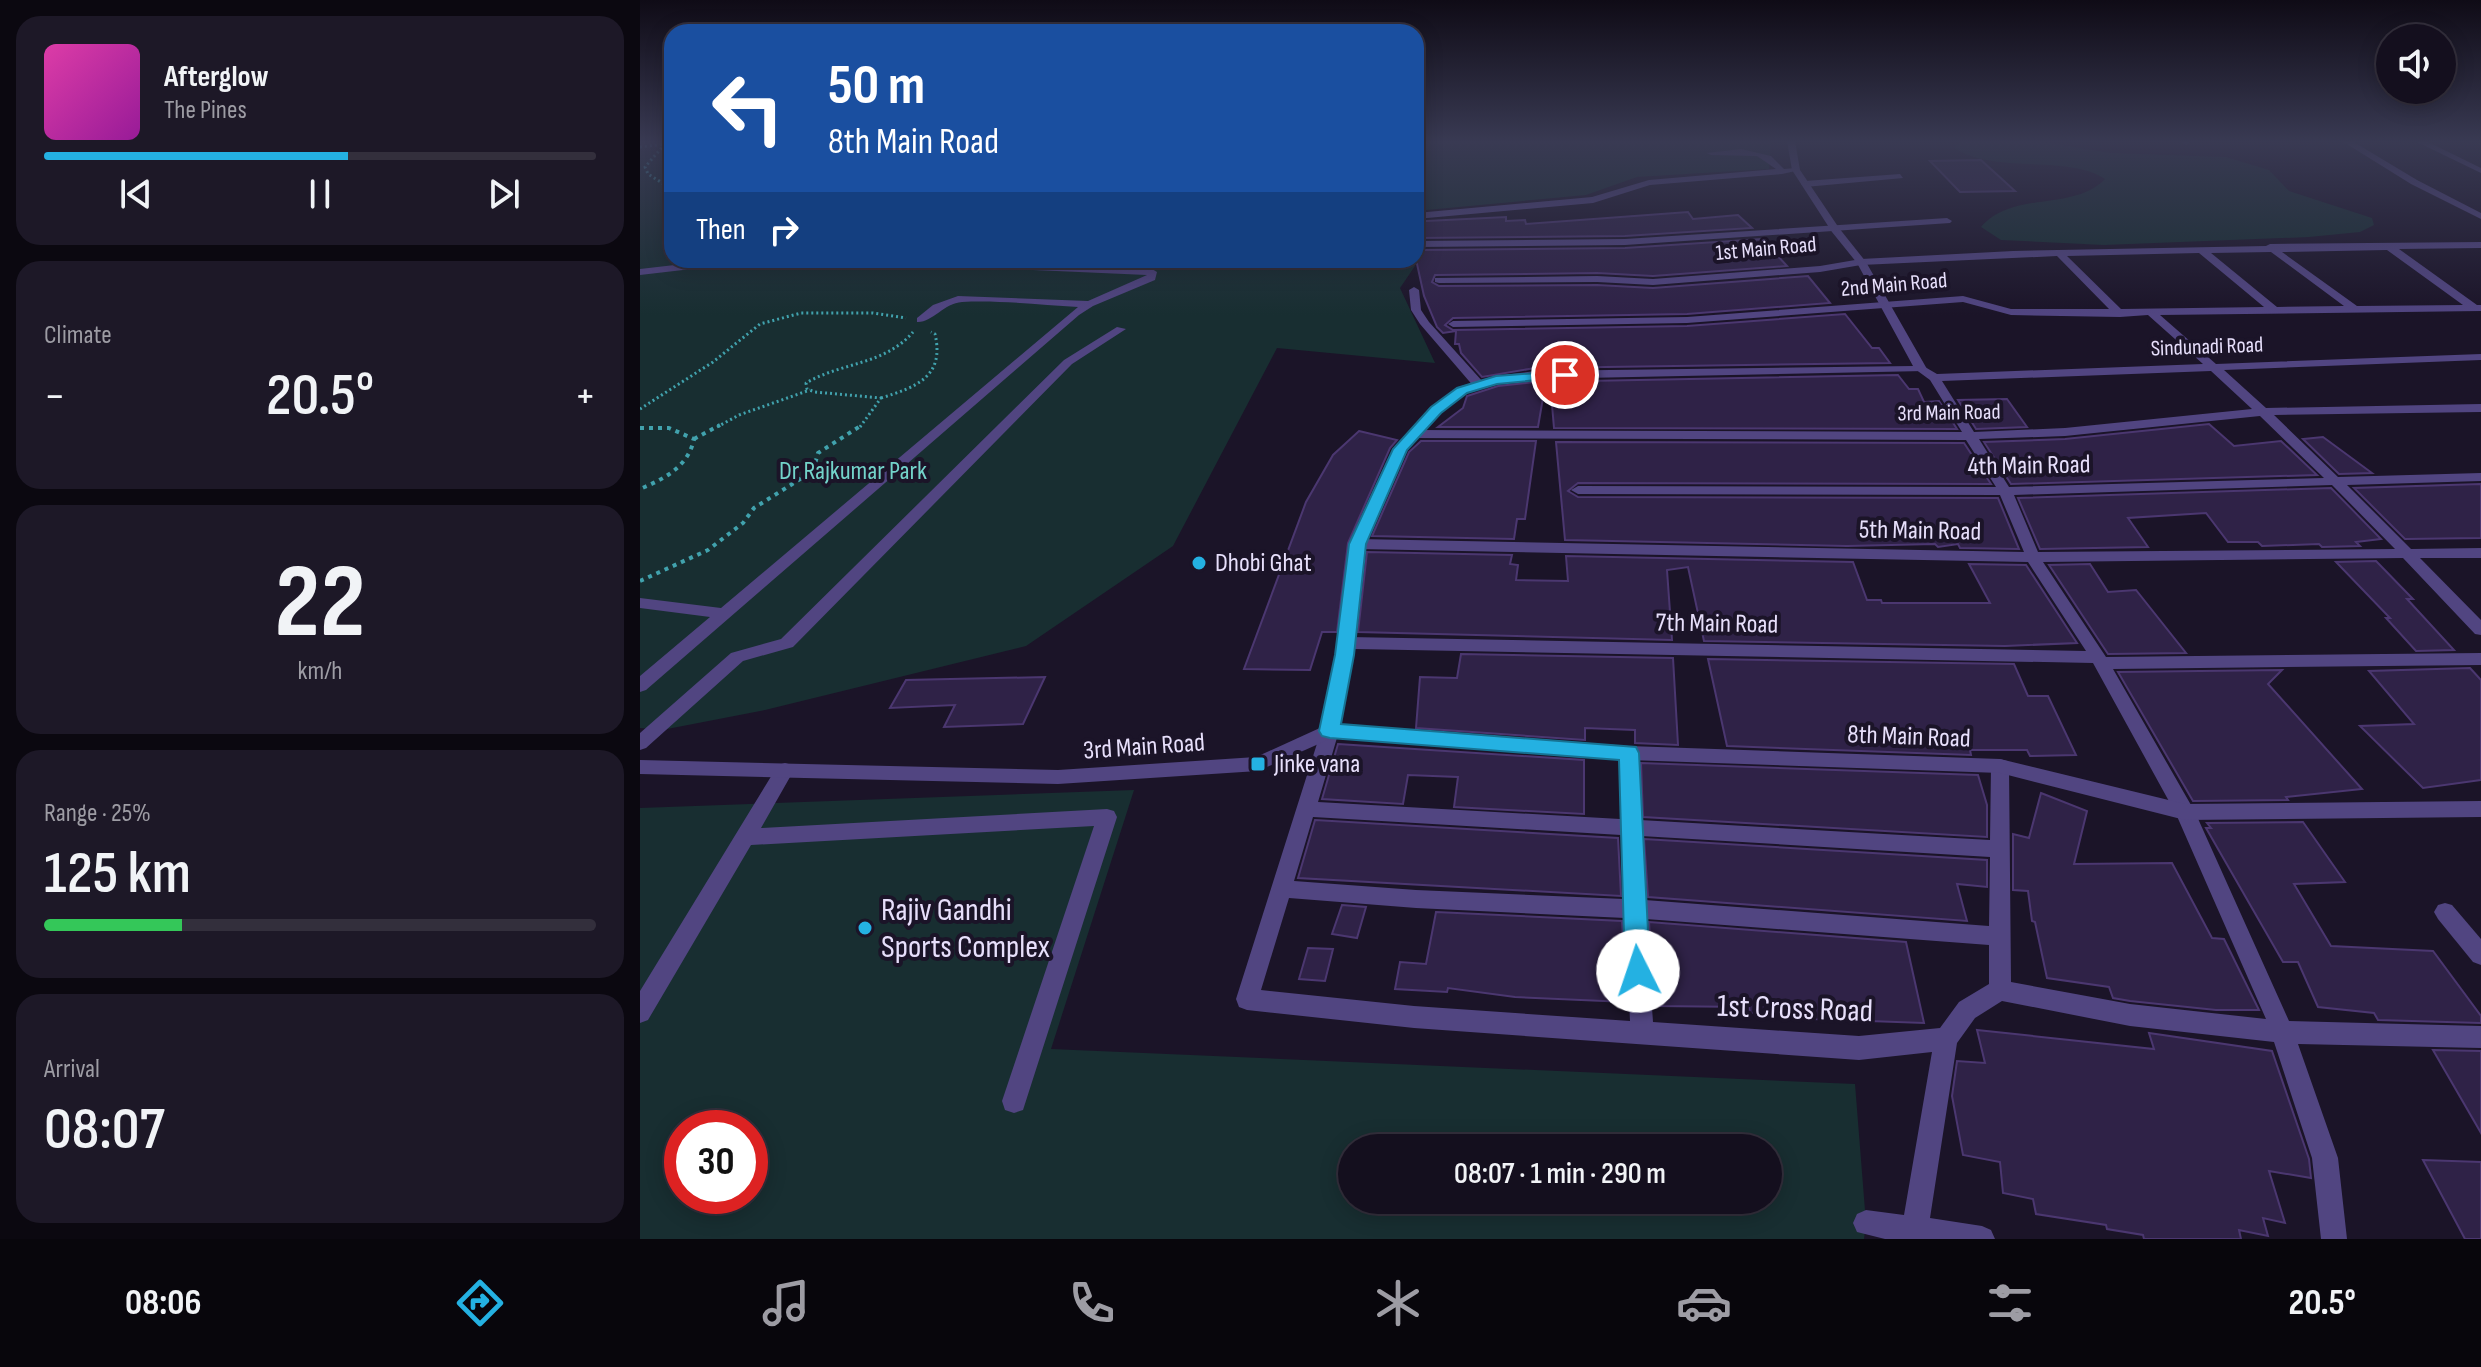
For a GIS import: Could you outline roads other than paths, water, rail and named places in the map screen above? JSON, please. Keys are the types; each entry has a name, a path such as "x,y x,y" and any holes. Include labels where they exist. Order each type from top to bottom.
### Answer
{"street":[{"path":"1424,215 1597,199"},
{"path":"1815,199 1861,262 2005,491 2033,557 2099,660 2185,812 2267,992 2282,1032 2325,1158 2334,1239"},
{"path":"2447,199 2481,216"},
{"path":"1424,244 1625,242 1947,221"},
{"name":"1st Main Road","path":"1439,280 1597,279 1653,282 1820,269 1861,262 2059,253 2481,245"},
{"path":"2388,246 2479,309"},
{"path":"2270,247 2355,310"},
{"path":"2200,249 2276,312"},
{"path":"2059,253 2120,314"},
{"path":"640,272 674,268"},
{"path":"640,686 1089,304 1151,278 1152,272 1059,268"},
{"path":"1414,290 1416,310 1425,324 1479,385"},
{"path":"920,323 937,307 958,299 1089,304"},
{"name":"2nd Main Road","path":"1453,324 1687,320 1963,299 2011,312 2152,314 2479,309"},
{"path":"2152,314 2215,367 2336,481 2481,630"},
{"path":"640,743 737,657 787,643 1068,362 1121,329"},
{"name":"Sindunadi Road","path":"1928,373 2481,357"},
{"name":"3rd Main Road","path":"640,767 1058,777 1258,764 1330,731 1345,655 1358,544 1400,449 1462,390 1535,375 1928,373"},
{"name":"3rd Main Road","path":"1416,434 1970,436 2065,432 2262,412 2481,408"},
{"name":"4th Main Road","path":"1578,490 2005,491 2481,477"},
{"name":"5th Main Road","path":"1358,544 2033,557 2481,553"},
{"path":"640,603 725,614"},
{"name":"7th Main Road","path":"1345,655 1349,643 2099,660 2481,659"},
{"path":"1330,731 1282,889 1634,909 2000,936"},
{"name":"8th Main Road","path":"1330,731 1629,753 2000,766 2185,812 2481,809"},
{"path":"1629,753 1642,1033"},
{"path":"2000,766 2000,990"},
{"path":"640,1012 785,770"},
{"path":"1306,809 2000,849"},
{"path":"745,837 1107,817 1014,1101"},
{"name":"1st Cross Road","path":"1282,889 1247,999 1414,1017 1859,1048 1946,1039"},
{"path":"2445,912 2481,955"},
{"path":"1915,1230 1946,1039 1967,1010 2000,990 2130,1015 2282,1032 2481,1037"},
{"path":"1866,1223 1982,1239"}],"place":[{"name":"Dhobi Ghat","path":"1199,563"},
{"name":"Jinke vana","path":"1258,764"},
{"name":"Rajiv Gandhi Sports Complex","path":"865,928"}],"park label":[{"name":"Dr Rajkumar Park","path":"853,471"}]}
